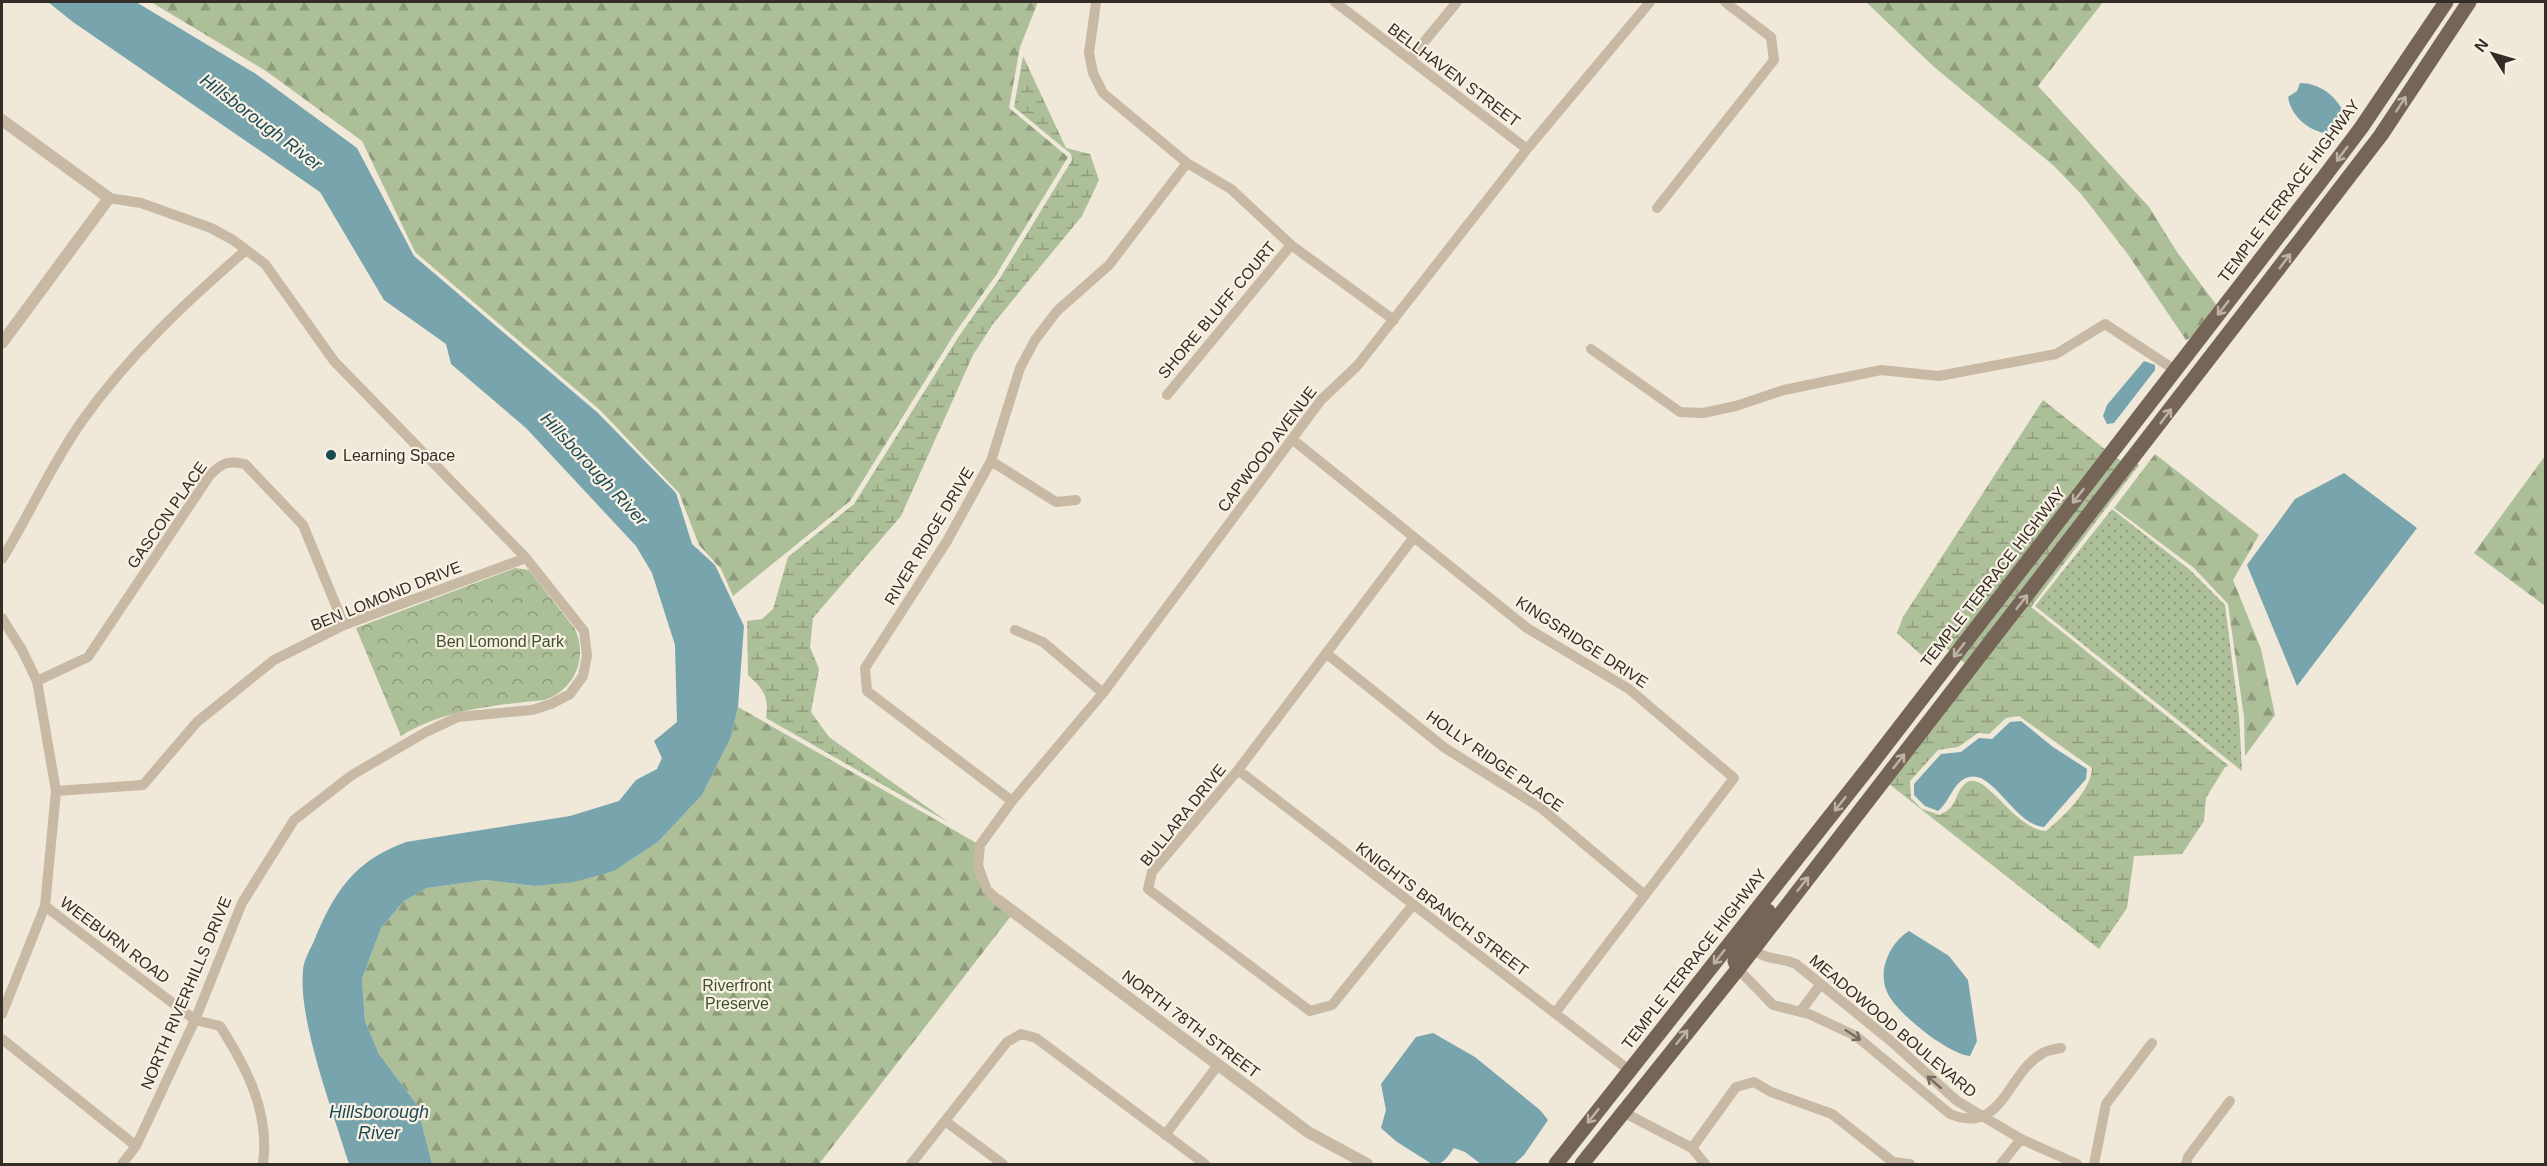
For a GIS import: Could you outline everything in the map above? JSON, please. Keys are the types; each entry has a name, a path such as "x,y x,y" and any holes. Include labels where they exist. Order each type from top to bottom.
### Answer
{"main road":[{"name":"TEMPLE TERRACE HIGHWAY","path":"1556,1164 1905,720 2361,128 2446,2"},
{"path":"1582,1164 1738,969 2381,135 2469,2"},
{"path":"2114,449 2131,462"},
{"path":"1905,720 1921,731"},
{"path":"1738,969 1735,956 1777,899 1790,866"},
{"path":"1629,1070 1646,1083"}],"street":[{"path":"1096,2 1089,53 1093,73 1103,93 1186,163 1231,189 1291,245 1394,320"},
{"name":"BELLHAVEN STREET","path":"1335,2 1527,149"},
{"path":"1410,59 1457,2"},
{"name":"CAPWOOD AVENUE","path":"999,901 987,890 978,866 980,845 1012,801 1103,693 1321,400 1357,366 1527,149 1650,2"},
{"path":"1657,207 1774,60 1771,37 1725,2"},
{"name":"NORTH RIVERHILLS DRIVE","path":"2,121 109,198 141,203 211,228 265,264 334,361 526,558 584,631 587,656 583,676 570,694 551,705 532,710 458,717 426,732 352,775 294,820 242,903 195,1020 136,1146 122,1164"},
{"name":"RIVER RIDGE DRIVE","path":"1012,801 867,691 865,668 947,542 991,461 1020,368 1035,340 1057,311 1108,265 1186,163"},
{"path":"2,343 109,198"},
{"name":"SHORE BLUFF COURT","path":"1167,395 1291,245"},
{"path":"2,559 82,421 136,351 177,309 246,250"},
{"path":"1591,349 1680,412 1703,413 1736,406 1784,390 1881,370 1939,376 2056,354 2105,324 2175,370"},
{"name":"KINGSRIDGE DRIVE","path":"1292,440 1527,628 1629,689 1734,778 1555,1013"},
{"name":"GASCON PLACE","path":"37,681 88,657 210,475 222,463 233,461 245,464 303,525 344,625"},
{"path":"991,461 1056,502 1076,500"},
{"name":"BULLARA DRIVE","path":"1412,906 1332,1005 1310,1011 1148,889 1152,872 1238,770 1414,537"},
{"name":"BEN LOMOND DRIVE","path":"56,791 143,785 197,722 266,666 344,625 526,558"},
{"path":"2,618 22,650 37,681 56,791 45,906 2,1014"},
{"path":"1015,630 1043,642 1103,693"},
{"name":"HOLLY RIDGE PLACE","path":"1327,654 1445,748 1541,808 1645,895"},
{"name":"KNIGHTS BRANCH STREET","path":"1238,770 1412,906 1629,1070"},
{"name":"NORTH 78TH STREET","path":"999,901 1308,1132 1367,1164"},
{"name":"WEEBURN ROAD","path":"45,906 195,1020 220,1026 236,1051 261,1106 265,1149 263,1164"},
{"name":"MEADOWOOD BOULEVARD","path":"1753,949 1767,959 1785,960 1796,964 1893,1042 1932,1081 1981,1116 2021,1139 2077,1164"},
{"name":"MEADOWOOD BOULEVARD","path":"1738,969 1773,1005 1832,1023 1856,1036 1950,1114 1965,1120 1981,1116"},
{"path":"1800,1012 1820,985"},
{"path":"911,1164 1007,1042 1022,1034 1036,1038 1205,1164"},
{"path":"2,1039 136,1146"},
{"path":"2094,1164 2106,1104 2152,1043"},
{"path":"1981,1116 1996,1108 2031,1063 2043,1053 2061,1048"},
{"path":"1165,1135 1218,1065"},
{"path":"1692,1148 1736,1087 1754,1082 1771,1092 1832,1114 1893,1163 1910,1164"},
{"path":"2186,1164 2230,1101"},
{"path":"1623,1112 1692,1148 1705,1164"},
{"path":"945,1121 1003,1164"},
{"path":"2001,1164 2021,1139"}],"green space":[{"path":"151,2 1038,2 1020,47 1009,108 1068,157 996,275 955,333 850,501 733,596 721,569 699,545 679,493 600,410 415,252 362,141 266,71"},
{"path":"1866,2 2103,2 2038,86 2149,207 2177,252 2217,306 2194,336 2186,340 2127,253 2082,195 2054,166 1933,66"},
{"path":"1023,56 1066,148 1090,154 1099,180 1082,216 993,324 973,355 901,516 813,618 810,647 819,669 811,712 829,737 948,822 766,718 767,704 764,694 748,675 747,621 762,619 773,609 788,557 854,504 959,336 1000,278 1072,160 1071,154 1014,107"},
{"path":"2043,400 2106,450 1951,652 1943,646 1929,662 1897,633 1903,617"},
{"path":"2155,454 2259,535 2233,580 2261,649 2275,715 2245,756 2244,717 2228,604 2194,568 2114,508"},
{"path":"2545,456 2545,606 2474,553"},
{"path":"2115,457 2123,462 1966,664 1959,659"},
{"path":"2137,464 2139,465 2031,607 2229,766 2225,767 2206,798 2204,821 2182,854 2134,856 2127,908 2099,949 1889,784","holes":["2019,716 2092,768 2087,786 2068,811 2046,831 2024,822 1986,787 1977,782 1966,783 1951,807 1940,815 1922,809 1911,798 1910,781 1938,750 1958,747 1978,733 1989,734 2006,718"]},
{"path":"2112,509 2190,570 2225,605 2239,715 2242,771 2035,606"},
{"name":"Ben Lomond Park","path":"515,568 529,570 575,629 580,651 576,671 571,680 555,695 545,700 489,706 453,714 401,736 356,628"},
{"name":"Riverfront Preserve","path":"738,707 980,845 987,890 1014,912 819,1164 432,1164 417,1105 379,1054 365,1021 362,979 381,928 404,901 427,888 485,880 534,886 614,871 658,842 702,795 731,737"}],"water":[{"name":"Hillsborough River","path":"48,2 136,2 256,74 357,148 414,256 598,413 676,493 692,544 715,565 744,626 738,707 731,737 702,795 658,842 614,871 574,882 534,886 485,880 427,888 404,901 381,928 362,979 365,1021 379,1054 417,1105 432,1164 350,1164 348,1161 311,1040 303,991 305,959 338,893 359,869 388,850 406,842 570,816 619,801 636,780 657,769 662,758 654,741 677,722 675,645 652,573 636,546 526,428 451,364 446,344 384,300 320,192 73,22"},
{"path":"2300,83 2314,85 2326,91 2336,100 2343,111 2337,125 2324,133 2305,125 2300,120 2292,110 2288,97 2297,91"},
{"path":"2144,361 2155,365 2155,370 2114,423 2107,424 2103,416 2107,405"},
{"path":"2344,473 2417,528 2297,686 2247,565 2295,499"},
{"path":"2021,721 2053,747 2087,769 2086,779 2044,827 2033,824 2023,817 1996,789 1978,777 1969,777 1959,783 1938,811 1925,806 1914,795 1914,784 1941,754 1961,752 1979,738 1992,739 2010,722"},
{"path":"1909,931 1949,956 1968,980 1977,1041 1970,1056 1949,1048 1911,1021 1892,1001 1887,992 1884,983 1885,965 1891,949"},
{"path":"1433,1033 1475,1057 1540,1110 1548,1120 1524,1155 1514,1164 1481,1164 1465,1152 1454,1148 1442,1162 1432,1164 1397,1142 1381,1128 1386,1110 1381,1084 1416,1037"}],"place":[{"name":"Learning Space","path":"331,455"}]}
